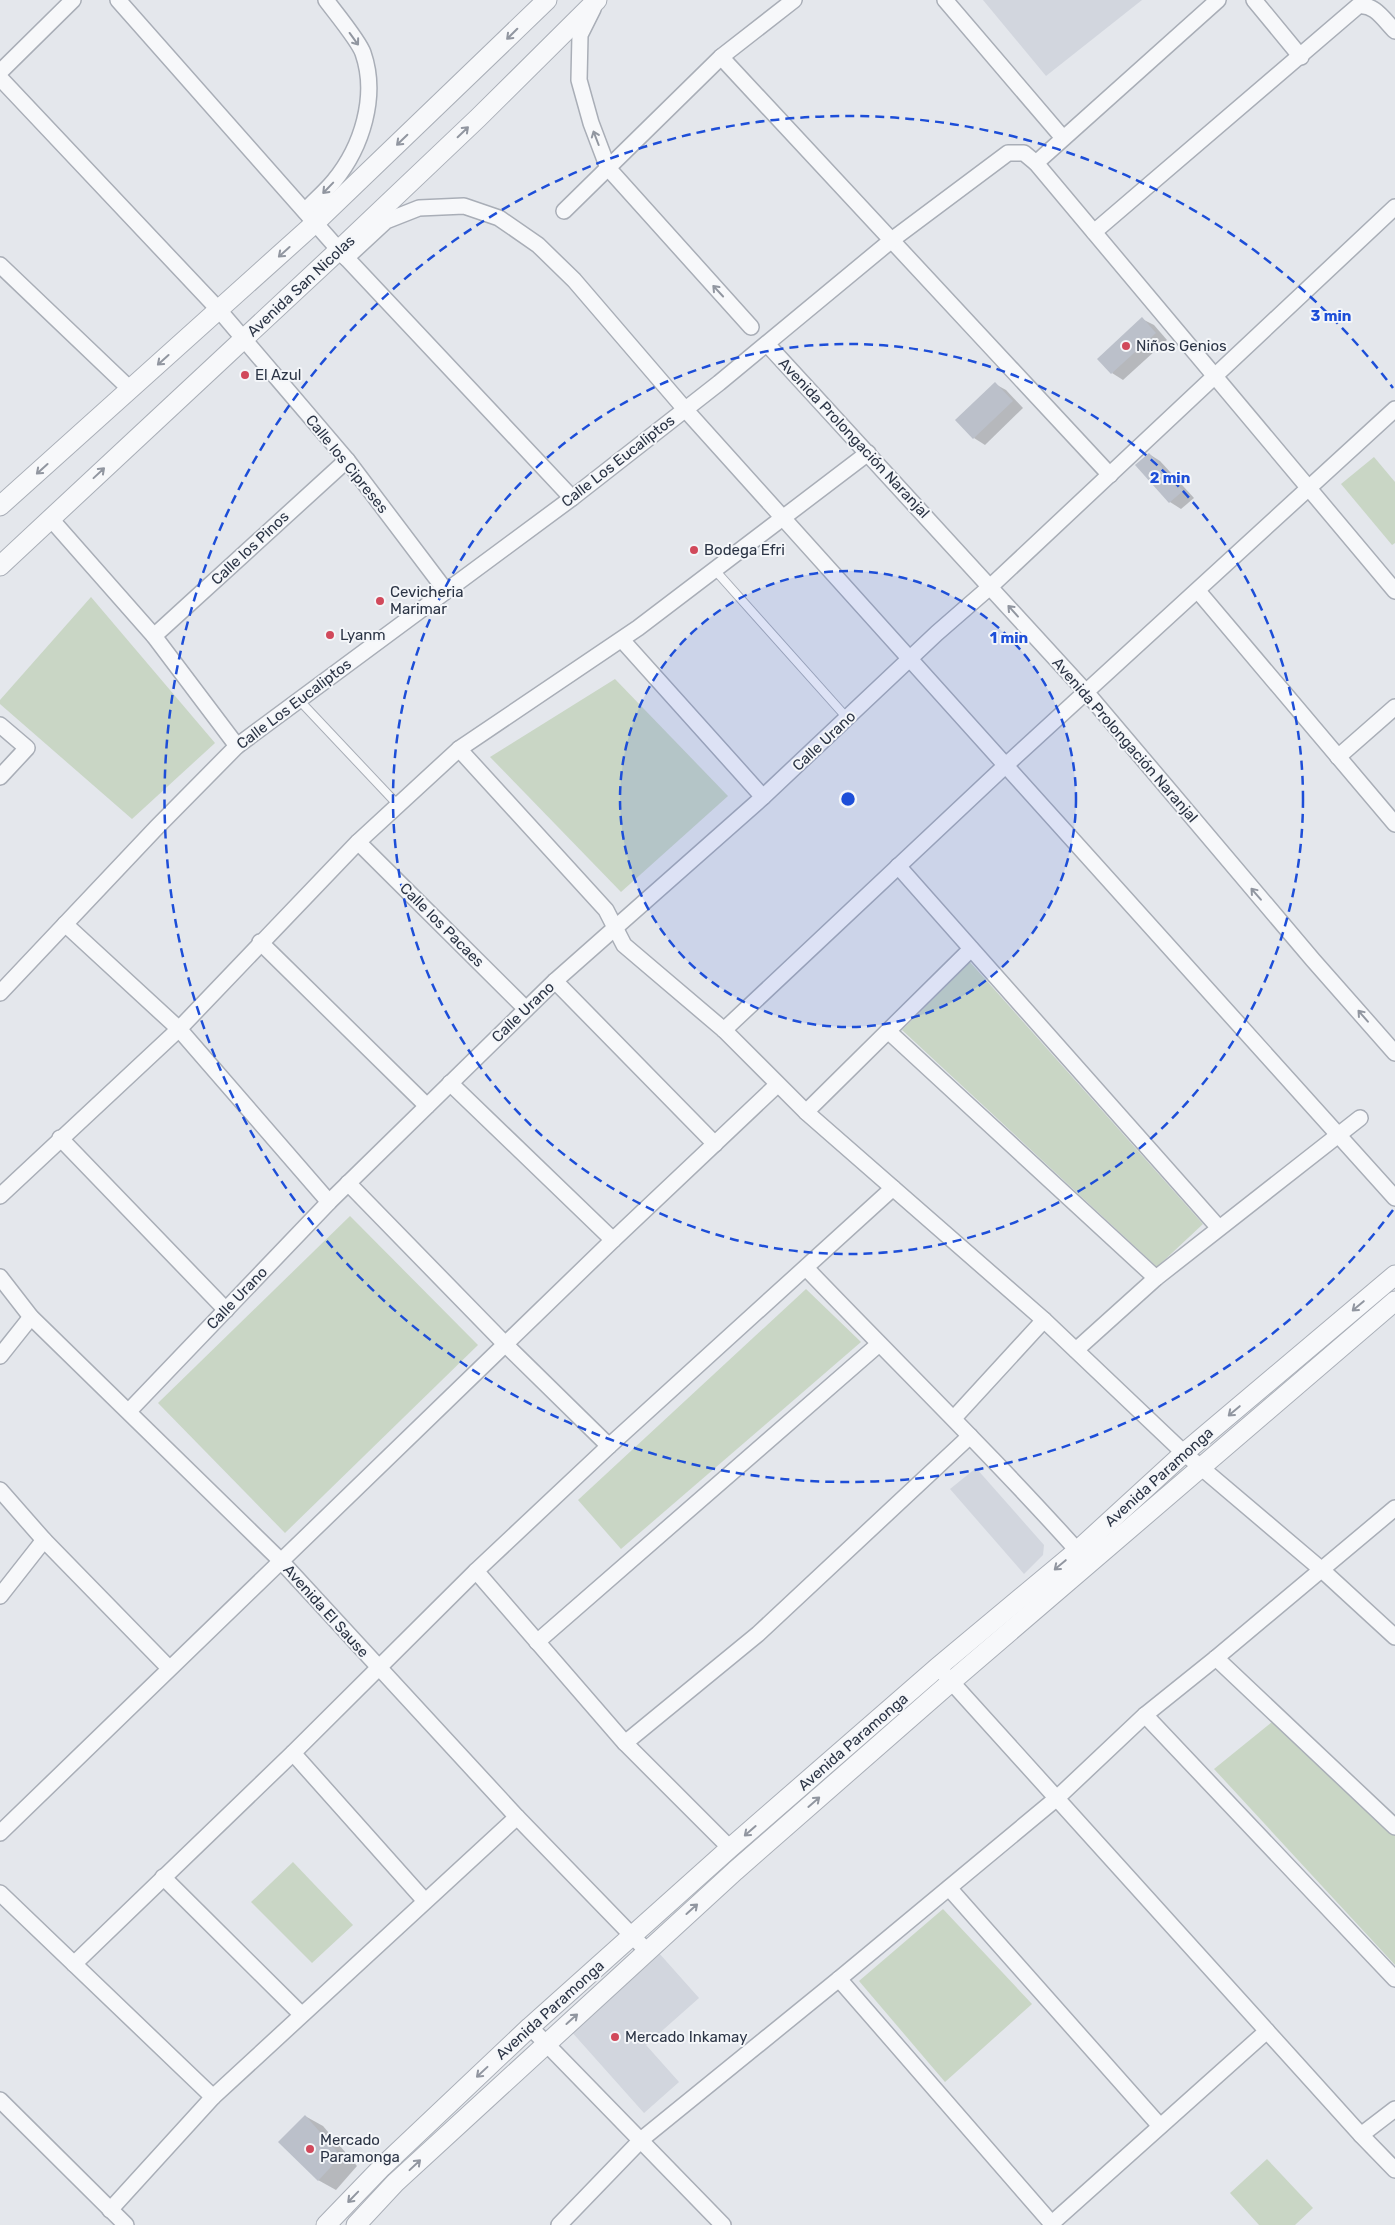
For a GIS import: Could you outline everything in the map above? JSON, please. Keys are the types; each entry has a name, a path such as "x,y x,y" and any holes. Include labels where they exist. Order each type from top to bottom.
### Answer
{"street":[{"path":"0,72 73,0"},
{"path":"118,0 343,254 572,498"},
{"path":"310,217 353,153 365,121 369,87 363,52 326,0"},
{"path":"0,506 219,310 310,217 547,0"},
{"path":"598,0 580,35 579,80 591,123 608,168 751,327"},
{"name":"Avenida San Nicolas","path":"0,566 244,340 343,254 598,0"},
{"path":"564,211 721,57 794,0"},
{"path":"945,0 1063,138"},
{"path":"1218,0 1036,163 1395,591"},
{"path":"1254,0 1301,56"},
{"path":"1094,232 1358,6 1372,7 1395,31"},
{"path":"721,57 893,239 1110,475"},
{"name":"Calle los Cipreses","path":"0,78 219,310 347,460 446,591"},
{"name":"Calle Los Eucaliptos","path":"0,992 237,746 572,498 684,408 719,383 893,239 1008,153 1024,152 1036,163"},
{"path":"343,254 386,220 419,208 464,206 499,218 538,245 574,280 684,408 1395,1198"},
{"name":"Calle Urano","path":"129,1411 329,1202 555,981 614,926 763,797 848,719 909,659 1110,475 1395,207"},
{"path":"0,265 130,389"},
{"name":"Avenida Prolongación Naranjal","path":"767,344 1087,693 1395,1053"},
{"path":"724,1030 1005,766 1087,693 1395,409"},
{"path":"0,1196 179,1029 260,942 358,842 459,750 622,640 868,453"},
{"name":"Calle los Pinos","path":"154,636 347,460"},
{"path":"50,518 154,636 237,746"},
{"path":"1198,591 1395,824"},
{"path":"622,640 763,797"},
{"path":"1338,757 1395,708"},
{"path":"0,725 27,748 0,777"},
{"path":"459,750 606,910 624,945 724,1030 806,1112 1044,1320 1200,1468 1322,1570 1395,1637"},
{"name":"Calle los Pacaes","path":"358,842 526,1009"},
{"path":"898,866 1219,1228"},
{"path":"65,924 179,1029 329,1202"},
{"path":"260,942 427,1106"},
{"path":"806,1112 971,949"},
{"path":"555,981 715,1144"},
{"path":"888,1031 1156,1278"},
{"path":"450,1083 613,1240"},
{"path":"0,1833 280,1560 777,1085"},
{"path":"1076,1350 1156,1278 1360,1118"},
{"path":"60,1138 226,1310"},
{"path":"348,1183 506,1345 609,1446"},
{"path":"74,1964 162,1877 293,1753 476,1571 609,1446 807,1269 894,1188"},
{"path":"807,1269 954,1418 1083,1557"},
{"name":"Avenida Paramonga","path":"356,2225 395,2183 545,2044 735,1871 952,1681 1083,1557 1184,1453 1395,1275"},
{"name":"Avenida El Sause","path":"0,1277 31,1317 280,1560 517,1817 647,1951"},
{"name":"Avenida Paramonga","path":"326,2225 382,2167 530,2027 730,1848 938,1667 1200,1468 1395,1301"},
{"path":"0,1356 31,1317"},
{"path":"954,1418 1044,1320"},
{"path":"537,1642 879,1344"},
{"path":"625,1743 758,1634 970,1436"},
{"path":"0,1490 44,1540 169,1668"},
{"path":"559,2225 642,2139 949,1888 1056,1798 1145,1715 1395,1508"},
{"path":"0,1596 44,1540"},
{"path":"476,1571 625,1743 730,1848"},
{"path":"1216,1658 1395,1827"},
{"path":"938,1667 1361,2135 1395,2170"},
{"path":"1145,1715 1395,1978"},
{"path":"293,1753 425,1901"},
{"path":"110,2210 213,2097 517,1817"},
{"path":"162,1877 301,2014"},
{"path":"949,1888 1160,2126"},
{"path":"0,1892 213,2097"},
{"path":"839,1979 1052,2224 1267,2031"},
{"path":"530,2027 642,2139 723,2225"},
{"path":"0,2100 126,2225"},
{"path":"1361,2135 1395,2109"},
{"path":"382,2167 395,2183"}],"lane":[{"path":"714,569 848,719"},
{"path":"299,700 398,806"}],"shaded area":[{"path":"983,0 1142,0 1046,76"},
{"path":"976,1468 1044,1545 1043,1555 1024,1574 950,1489"},
{"name":"Mercado Inkamay","path":"658,1952 699,1998 646,2045 679,2082 644,2113 570,2030"}],"green space":[{"path":"1374,457 1395,482 1395,543 1392,545 1341,484"},
{"path":"91,597 215,743 132,819 0,704 0,700"},
{"path":"615,679 728,796 621,892 490,757"},
{"path":"970,962 1203,1224 1157,1267 902,1030"},
{"path":"350,1216 478,1345 285,1533 158,1403"},
{"path":"806,1289 861,1342 621,1549 578,1500"},
{"path":"1278,1717 1395,1833 1395,1965 1214,1769"},
{"path":"293,1862 353,1925 312,1963 251,1902"},
{"path":"943,1909 1032,2004 945,2082 859,1981"},
{"path":"1267,2159 1313,2208 1295,2225 1259,2225 1230,2193"}],"building":[{"name":"Niños Genios","path":"1142,317 1156,333 1111,374 1097,359"},
{"path":"995,382 1013,401 973,439 955,420"},
{"path":"1149,453 1183,491 1169,503 1135,465"},
{"name":"Mercado Paramonga","path":"305,2115 341,2156 318,2181 278,2142"}],"place":[{"name":"Niños Genios","path":"1126,346"},
{"name":"El Azul","path":"245,375"},
{"name":"Bodega Efri","path":"694,550"},
{"name":"Cevicheria Marimar","path":"380,601"},
{"name":"Lyanm","path":"330,635"},
{"name":"Mercado Inkamay","path":"615,2037"},
{"name":"Mercado Paramonga","path":"310,2149"}]}
